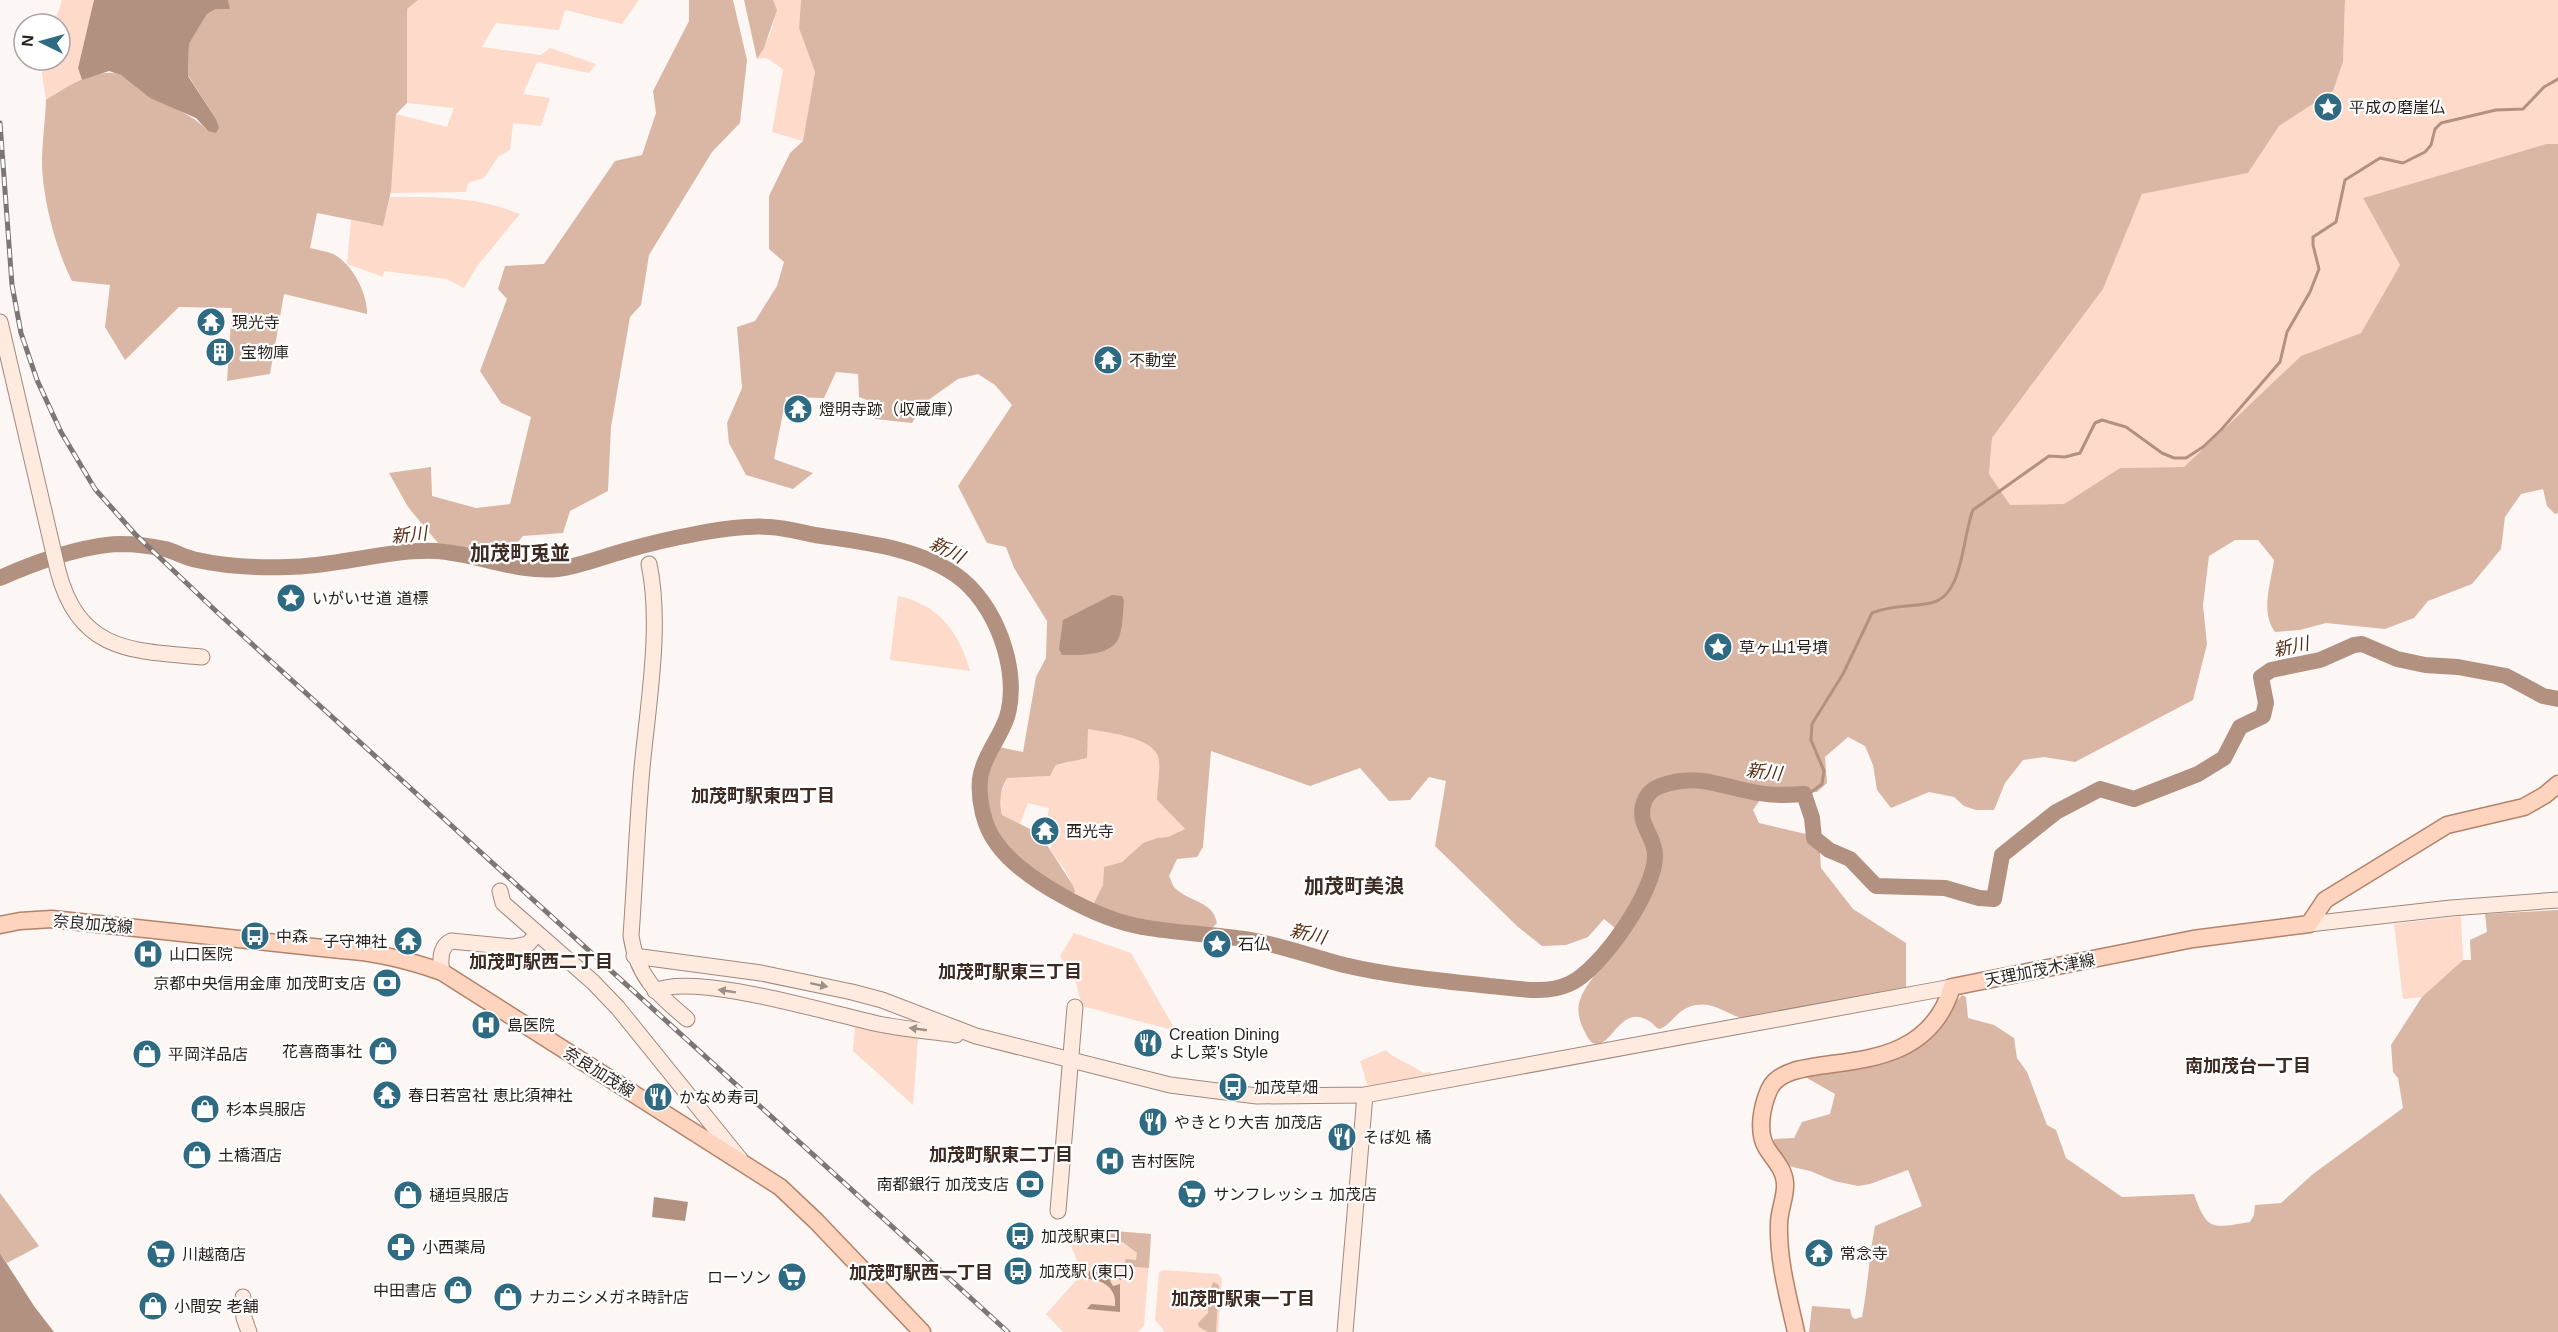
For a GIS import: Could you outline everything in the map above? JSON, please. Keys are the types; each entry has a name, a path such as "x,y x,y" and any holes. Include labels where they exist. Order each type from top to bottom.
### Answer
{"main road":[{"path":"2309,924 2325,900 2447,825 2524,807 2545,795 2558,784"},
{"name":"奈良加茂線","path":"0,926 20,921 52,919 341,950 370,951 406,959 442,972 780,1187 816,1221 922,1332"},
{"name":"天理加茂木津線","path":"1952,987 2193,939 2309,924"},
{"path":"1796,1332 1780,1247 1779,1221 1785,1194 1785,1180 1782,1169 1765,1146 1761,1133 1761,1120 1769,1089 1776,1079 1794,1071 1865,1060 1906,1046 1917,1039 1938,1018 1952,987"}],"street":[{"path":"0,322 58,571 71,609 88,627 113,644 136,651 202,657"},
{"path":"649,564 654,590 653,637 636,852 632,936 634,956 646,980 687,1019"},
{"path":"500,891 503,903 593,982 618,1008 742,1161"},
{"path":"2309,924 2451,908 2558,900"},
{"path":"442,972 440,962 443,949 451,941 512,947 528,944 537,934"},
{"path":"634,956 761,973 852,992 882,1000 976,1036 1071,1061 1170,1085 1278,1097 1365,1095 1952,987"},
{"path":"656,991 674,984 724,990 876,1023 976,1036"},
{"path":"1058,1211 1075,1007"},
{"path":"1345,1332 1365,1095"},
{"path":"243,1297 244,1318 249,1332"}],"shaded area":[{"path":"62,0 94,0 78,68 82,80 46,100 42,72 72,72 72,12 58,12"},
{"path":"94,0 228,0 230,9 216,9 207,14 189,44 188,76 216,119 219,128 216,133 208,131 196,118 150,98 121,75 109,71 82,80 78,68"},
{"path":"228,0 418,0 407,9 407,103 396,114 391,191 383,226 317,213 310,248 333,254 346,264 362,289 367,314 284,294 270,374 227,381 232,308 179,307 125,360 105,327 110,285 72,281 66,269 48,209 43,179 42,149 46,100 83,79 105,73 123,76 148,96 189,116 208,131 216,119 188,75 189,44 207,14 216,9 229,9"},
{"path":"418,0 639,0 622,24 565,10 559,30 496,23 482,47 541,55 550,48 596,64 589,73 537,62 523,94 550,98 541,126 513,123 510,150 498,157 484,178 468,183 466,192 390,193 396,114 447,127 454,108 407,103 407,9"},
{"path":"689,0 733,0 747,60 740,123 712,152 649,255 641,305 630,317 611,427 608,491 570,511 563,533 523,536 507,555 438,543 408,507 389,473 431,467 432,496 476,508 510,504 531,417 501,403 480,371 507,299 498,289 505,266 544,264 615,161 642,155 656,113 653,91 689,21"},
{"path":"744,0 773,0 777,10 764,48 757,59"},
{"path":"773,0 801,0 799,28 815,72 803,141 772,132 783,69 766,58 757,59 765,46 774,22"},
{"path":"801,0 2345,0 2343,62 2333,91 2279,126 2248,173 2142,194 2103,289 1992,438 1989,474 2010,505 2064,504 2120,468 2184,467 2301,356 2361,333 2400,265 2363,198 2546,144 2558,144 2558,513 2555,514 2547,506 2543,489 2521,494 2505,517 2501,549 2472,584 2428,601 2414,618 2385,629 2326,623 2300,630 2275,632 2268,616 2267,606 2274,560 2258,540 2235,540 2209,556 2203,605 2207,644 2193,700 2075,762 2044,757 2023,760 2005,783 1994,810 1976,810 1964,806 1954,797 1929,792 1891,808 1877,790 1873,765 1865,746 1848,737 1825,757 1827,783 1817,792 1767,790 1753,810 1759,823 1806,834 1820,853 1821,868 1853,909 1906,943 1906,989 1808,1009 1748,1018 1742,1018 1704,1004 1696,1005 1679,1013 1659,1029 1640,1017 1632,1017 1604,1041 1594,1044 1588,1038 1581,1023 1579,1004 1604,959 1615,928 1604,919 1588,937 1566,945 1542,946 1518,927 1435,846 1446,781 1429,777 1410,800 1389,801 1360,768 1310,786 1211,751 1203,847 1197,857 1177,859 1169,876 1176,889 1211,910 1217,923 1207,933 1134,923 1092,907 1103,885 1104,867 1122,862 1143,843 1168,837 1185,829 1157,800 1159,762 1157,754 1151,747 1131,738 1088,729 1087,758 1056,765 1050,776 1007,778 1001,796 1002,815 1040,834 1072,884 1075,891 1072,898 1029,871 996,839 987,813 986,774 999,747 1023,752 1036,677 1046,658 1047,621 1014,568 1006,547 987,543 958,486 1012,405 995,385 978,374 958,379 924,403 912,423 875,419 877,404 859,397 858,374 836,372 824,398 786,397 774,459 813,473 793,489 746,475 729,443 727,423 742,388 737,327 755,321 777,286 784,262 769,249 769,196 790,153 803,141 815,72 799,28"},
{"path":"2345,0 2558,0 2558,144 2546,144 2363,198 2400,265 2361,333 2301,356 2184,467 2120,468 2064,504 2009,505 1989,474 1992,438 2103,289 2142,194 2248,173 2279,126 2333,91 2343,62"},
{"path":"390,197 472,201 520,214 478,265 464,288 447,279 384,271 383,277 347,264 351,220 383,226"},
{"path":"1112,595 1122,596 1124,601 1122,626 1117,642 1104,651 1096,653 1062,655 1059,649 1063,620"},
{"path":"898,596 925,606 945,622 960,644 970,671 890,660"},
{"path":"1088,729 1131,738 1151,747 1157,754 1159,762 1157,800 1185,829 1168,837 1143,843 1122,862 1104,867 1103,885 1092,907 1072,898 1070,879 1050,849 1057,824 1047,821 1049,808 1028,803 1020,824 1002,815 1000,796 1007,778 1050,776 1056,765 1070,763"},
{"path":"2558,910 2558,1332 1809,1332 1812,1306 1850,1309 1855,1319 1862,1317 1875,1226 1922,1206 1908,1170 1858,1186 1784,1165 1773,1146 1774,1139 1794,1138 1802,1122 1830,1114 1835,1094 1801,1072 1875,1061 1952,1002 1955,1003 1962,995 1966,997 1968,1018 1994,1025 2014,1038 2017,1058 2027,1072 2047,1125 2056,1130 2066,1158 2122,1197 2194,1194 2203,1215 2213,1224 2227,1226 2250,1222 2254,1215 2255,1205 2281,1203 2313,1174 2403,1108 2398,1078 2393,1072 2391,1045 2422,997 2463,960 2471,960 2470,940 2487,932 2485,914"},
{"path":"2461,916 2463,960 2422,997 2403,999 2394,924"},
{"path":"1074,933 1131,953 1176,1031 1082,1006 1075,979 1060,956"},
{"path":"855,1026 918,1038 913,1105 853,1051"},
{"path":"1386,1050 1423,1073 1431,1072 1432,1077 1368,1087 1360,1061"},
{"path":"0,1193 39,1246 7,1263 0,1253"},
{"path":"654,1197 688,1202 685,1221 652,1217"},
{"path":"1069,1227 1151,1234 1144,1326 1138,1332 1063,1332 1046,1314 1082,1274 1068,1238"},
{"path":"1100,1230 1151,1234 1149,1268 1123,1266 1126,1259 1136,1260 1137,1253 1123,1242 1107,1240"},
{"path":"0,1253 34,1306 54,1332 0,1332"},
{"path":"1163,1270 1218,1274 1222,1279 1218,1332 1165,1332 1155,1320 1159,1272"},
{"path":"1089,1271 1121,1274 1121,1280 1114,1277 1110,1281 1113,1286 1120,1284 1120,1312 1087,1309 1091,1304 1115,1306 1112,1290 1099,1281 1088,1279"},
{"path":"1213,1282 1219,1285 1216,1332 1208,1332 1199,1327 1198,1323 1208,1313 1208,1299"}],"waterway":[{"path":"1806,796 1822,784 1824,771 1811,740 1812,724 1843,674 1872,613 1894,607 1931,603 1942,598 1956,577 1973,510 2049,456 2065,457 2080,453 2095,423 2102,420 2126,427 2162,453 2174,458 2186,458 2203,447 2221,430 2280,362 2287,332 2310,292 2319,269 2313,237 2336,222 2345,180 2380,158 2403,163 2425,152 2431,145 2435,129 2441,123 2496,110 2523,109 2544,87 2558,79"},
{"name":"新川","path":"0,578 58,556 120,544 160,548 197,560 243,566 306,566 399,553 435,551 466,555 511,566 542,569 575,566 676,538 736,528 787,529 888,547 924,558 956,575 970,587 993,619 1007,659 1010,699 1004,725 982,771 981,805 985,822 997,844 1009,858 1043,884 1084,907 1125,923 1143,927 1256,941 1344,965 1380,972 1530,990 1560,987 1582,976 1611,946 1637,908 1653,870 1655,855 1642,817 1644,802 1654,789 1670,783 1693,780 1765,794 1804,794 1812,818 1814,838 1829,850 1850,859 1876,886 1945,888 1979,898 1994,899 2002,855 2056,812 2100,789 2134,799 2198,774 2224,758 2240,727 2263,716 2266,703 2261,677 2271,670 2320,660 2354,645 2362,644 2397,659 2506,676 2543,696 2558,699"}],"railway":[{"path":"0,123 12,285 21,333 37,380 61,432 95,489 135,534 218,613 1008,1332"}],"place":[{"name":"平成の磨崖仏","path":"2328,107"},
{"name":"現光寺","path":"211,322"},
{"name":"宝物庫","path":"220,352"},
{"name":"不動堂","path":"1108,360"},
{"name":"燈明寺跡（収蔵庫）","path":"798,409"},
{"name":"いがいせ道 道標","path":"291,598"},
{"name":"草ヶ山1号墳","path":"1718,647"},
{"name":"西光寺","path":"1045,831"},
{"name":"中森","path":"255,936"},
{"name":"子守神社","path":"408,941"},
{"name":"石仏","path":"1217,944"},
{"name":"山口医院","path":"148,954"},
{"name":"京都中央信用金庫 加茂町支店","path":"387,983"},
{"name":"島医院","path":"486,1025"},
{"name":"Creation Dining よし菜's Style","path":"1148,1043"},
{"name":"花喜商事社","path":"383,1051"},
{"name":"平岡洋品店","path":"147,1054"},
{"name":"加茂草畑","path":"1233,1087"},
{"name":"春日若宮社 恵比須神社","path":"387,1095"},
{"name":"かなめ寿司","path":"658,1097"},
{"name":"杉本呉服店","path":"205,1109"},
{"name":"やきとり大吉 加茂店","path":"1153,1122"},
{"name":"そば処 橘","path":"1342,1137"},
{"name":"土橋酒店","path":"197,1155"},
{"name":"吉村医院","path":"1110,1161"},
{"name":"南都銀行 加茂支店","path":"1030,1184"},
{"name":"サンフレッシュ 加茂店","path":"1192,1194"},
{"name":"樋垣呉服店","path":"408,1195"},
{"name":"加茂駅東口","path":"1020,1236"},
{"name":"小西薬局","path":"401,1247"},
{"name":"常念寺","path":"1819,1253"},
{"name":"川越商店","path":"161,1254"},
{"name":"加茂駅 (東口)","path":"1018,1271"},
{"name":"ローソン","path":"792,1277"},
{"name":"中田書店","path":"458,1290"},
{"name":"ナカニシメガネ時計店","path":"508,1297"},
{"name":"小間安 老舗","path":"153,1306"}],"district":[{"name":"加茂町兎並","path":"520,553"},
{"name":"加茂町駅東四丁目","path":"763,796"},
{"name":"加茂町美浪","path":"1354,886"},
{"name":"加茂町駅西二丁目","path":"541,962"},
{"name":"加茂町駅東三丁目","path":"1010,972"},
{"name":"南加茂台一丁目","path":"2248,1066"},
{"name":"加茂町駅東二丁目","path":"1001,1155"},
{"name":"加茂町駅西一丁目","path":"921,1273"},
{"name":"加茂町駅東一丁目","path":"1243,1299"}]}
